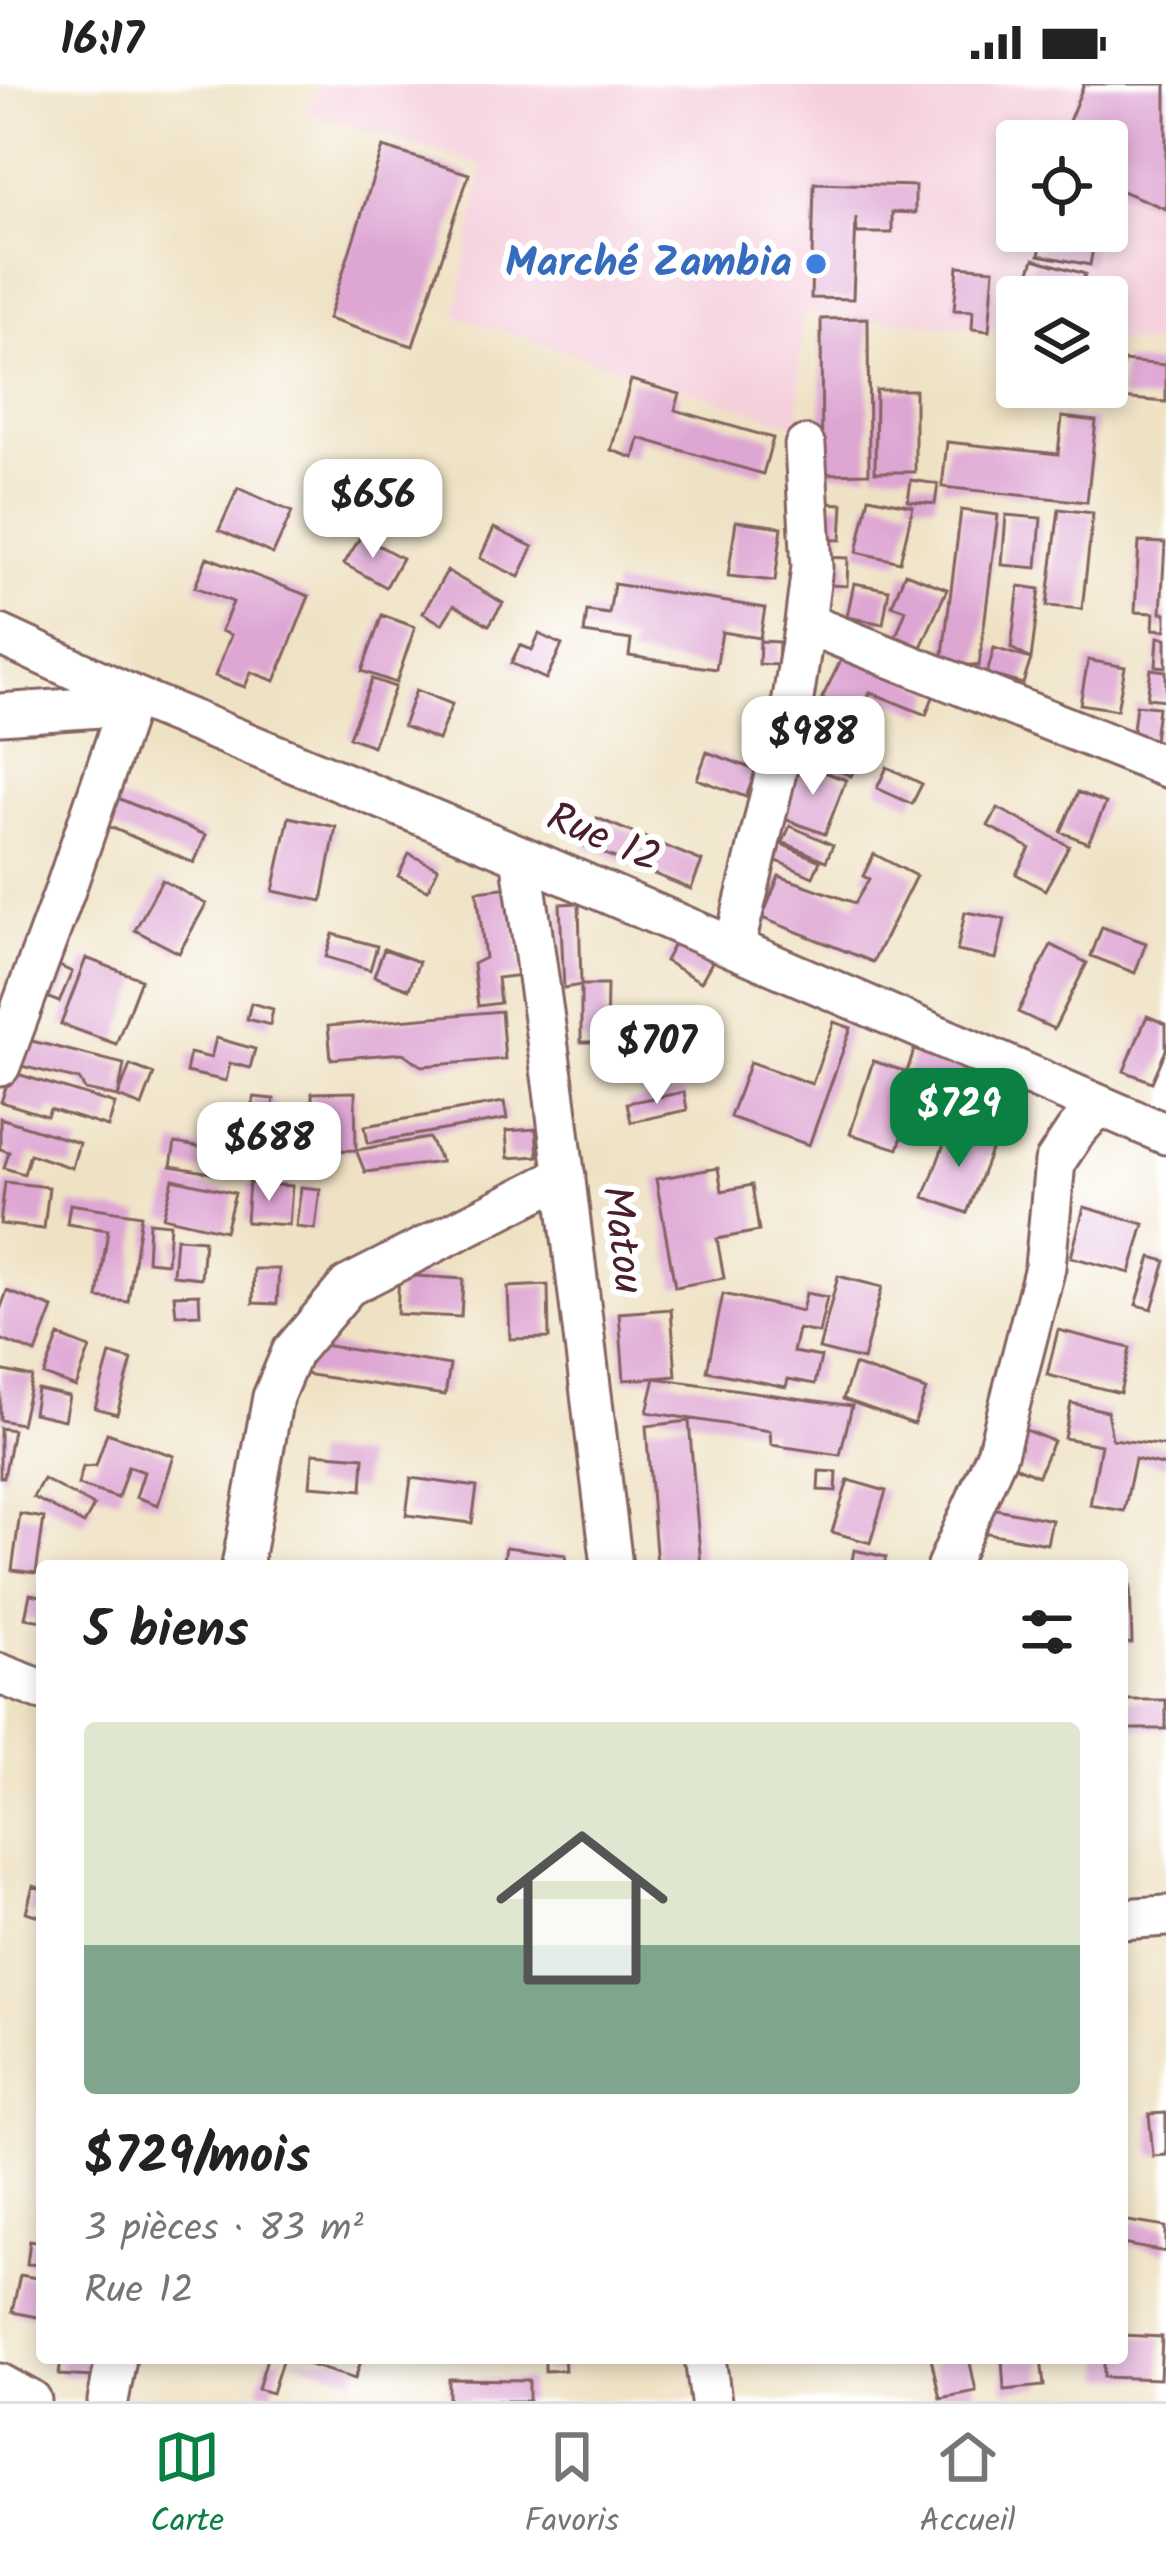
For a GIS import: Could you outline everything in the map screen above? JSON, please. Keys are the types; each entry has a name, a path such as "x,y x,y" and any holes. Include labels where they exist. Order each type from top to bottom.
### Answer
{"street":[{"path":"734,948 792,705 805,623 812,567 805,446"},
{"path":"805,623 1166,767"},
{"name":"Rue 12","path":"0,635 131,703 521,856 1166,1134"},
{"path":"0,714 131,703 0,1066"},
{"name":"Matou","path":"521,856 611,1560"},
{"path":"949,1560 998,1454 1045,1267 1055,1162 1099,1106"},
{"path":"243,1560 273,1397 292,1352 348,1286 565,1176"},
{"path":"0,1674 36,1688"},
{"path":"1128,1919 1166,1916"},
{"path":"108,2401 115,2364"},
{"path":"706,2364 711,2401"},
{"path":"0,2384 32,2401"}],"shaded area":[{"name":"Marché Zambia","path":"319,84 1166,84 1166,346 1128,342 1128,276 996,276 996,330 802,313 798,425 456,316 483,165 306,113"}],"building":[{"path":"1084,84 1166,84 1166,209 1128,194 1128,120 1069,120"},
{"path":"383,147 469,174 413,346 328,319"},
{"path":"814,183 915,186 915,213 892,212 892,233 857,233 856,217 853,299 811,298"},
{"path":"1040,252 1092,252 1090,265"},
{"path":"1034,259 1085,274 1084,276 1028,276"},
{"path":"958,266 994,269 989,331 972,329 973,311 954,310"},
{"path":"868,318 869,473 822,474 821,319"},
{"path":"1128,361 1166,365 1166,402 1128,399"},
{"path":"631,380 680,394 675,410 773,438 763,474 639,438 634,458 611,450"},
{"path":"876,390 915,390 915,472 875,472"},
{"path":"1062,417 1096,421 1087,502 942,487 947,442 1058,454"},
{"path":"911,480 938,484 935,504 908,501"},
{"path":"238,488 292,512 273,554 219,530"},
{"path":"869,497 913,506 900,562 857,552"},
{"path":"821,503 843,504 841,540 818,539"},
{"path":"1059,509 1093,513 1082,609 1047,606"},
{"path":"961,510 998,515 979,666 942,662"},
{"path":"1006,515 1041,518 1037,568 1002,565"},
{"path":"736,521 782,527 775,581 728,576"},
{"path":"494,528 533,547 519,577 480,558"},
{"path":"361,536 402,558 386,587 344,564"},
{"path":"1139,542 1165,543 1161,613 1166,613 1166,630 1153,629 1154,613 1135,612"},
{"path":"207,557 309,596 275,681 251,672 245,687 215,676 231,635 221,631 233,602 195,587"},
{"path":"816,557 848,558 847,586 814,584"},
{"path":"447,571 503,603 489,625 454,605 442,624 423,613"},
{"path":"905,573 947,589 921,647 896,636 906,610 892,605"},
{"path":"854,583 889,590 883,624 847,617"},
{"path":"614,584 765,608 760,638 722,632 716,669 629,656 631,640 584,633 587,611 609,614"},
{"path":"1019,586 1040,589 1031,659 1011,648"},
{"path":"382,615 415,627 396,683 362,671"},
{"path":"539,634 562,645 546,679 511,663 520,645 532,650"},
{"path":"1158,637 1166,638 1166,667 1156,666"},
{"path":"760,641 779,642 778,665 759,664"},
{"path":"847,648 935,692 926,715 870,692 860,716 822,698"},
{"path":"994,648 1031,659 1023,684 987,674"},
{"path":"1088,660 1125,667 1117,710 1080,704"},
{"path":"1151,669 1166,671 1166,700 1147,698"},
{"path":"372,679 395,687 373,746 349,737"},
{"path":"416,690 452,704 438,740 403,726"},
{"path":"1136,705 1158,707 1154,741 1132,738"},
{"path":"807,728 861,753 851,776 797,750"},
{"path":"707,752 756,770 746,797 697,779"},
{"path":"800,763 846,780 825,834 779,817"},
{"path":"887,767 922,784 912,804 877,788"},
{"path":"1078,792 1106,803 1088,843 1061,832"},
{"path":"108,794 206,835 194,863 96,821"},
{"path":"998,808 1069,846 1045,890 1016,874 1030,848 988,826"},
{"path":"289,817 336,827 322,901 273,891"},
{"path":"597,818 702,861 691,889 585,846"},
{"path":"790,826 833,845 826,861 783,842"},
{"path":"765,837 820,861 813,877 757,852"},
{"path":"409,854 438,868 428,890 398,876"},
{"path":"874,854 916,876 873,962 762,918 779,876 855,903 869,879 863,876"},
{"path":"162,880 206,904 179,953 135,930"},
{"path":"511,887 522,975 497,978 500,1003 478,1006 473,964 485,958 477,891"},
{"path":"579,903 581,985 564,988 560,904"},
{"path":"965,912 1005,919 996,959 957,951"},
{"path":"1102,927 1146,943 1135,973 1091,956"},
{"path":"333,934 377,946 370,970 326,957"},
{"path":"676,940 713,960 701,982 665,961"},
{"path":"1051,945 1087,963 1054,1029 1018,1012"},
{"path":"384,949 419,962 409,989 374,976"},
{"path":"86,958 141,979 116,1044 61,1024"},
{"path":"49,961 72,972 59,1002 36,993"},
{"path":"581,985 607,985 606,1042 581,1042"},
{"path":"251,1003 273,1009 270,1025 247,1019"},
{"path":"501,1011 505,1059 422,1066 403,1053 331,1059 328,1026"},
{"path":"1147,1016 1166,1024 1166,1050 1152,1082 1124,1071"},
{"path":"834,1022 851,1028 809,1145 730,1117 750,1062 812,1084"},
{"path":"216,1038 255,1049 250,1068 230,1063 226,1081 186,1072 190,1053 211,1058"},
{"path":"24,1039 124,1064 118,1097 85,1090 80,1080 17,1065"},
{"path":"914,1050 971,1068 957,1113 900,1095 895,1110 909,1115 898,1149 850,1134 873,1061 907,1072"},
{"path":"130,1065 154,1074 142,1106 118,1097"},
{"path":"11,1072 115,1104 108,1127 50,1109 47,1116 1,1102"},
{"path":"355,1092 356,1150 313,1151 312,1093"},
{"path":"684,1092 687,1110 631,1122 627,1103"},
{"path":"254,1097 274,1099 268,1145 247,1143"},
{"path":"504,1102 507,1119 368,1143 365,1126"},
{"path":"0,1118 79,1143 72,1168 30,1154 24,1174 4,1168 9,1152 0,1149"},
{"path":"951,1126 994,1143 967,1213 924,1197"},
{"path":"536,1129 538,1156 508,1158 506,1131"},
{"path":"429,1138 441,1162 365,1172 356,1150"},
{"path":"175,1143 243,1155 239,1178 171,1166"},
{"path":"718,1168 722,1191 752,1185 759,1231 717,1239 724,1278 675,1287 656,1179"},
{"path":"173,1179 235,1193 225,1231 163,1217"},
{"path":"5,1182 49,1187 44,1229 0,1224"},
{"path":"249,1183 292,1186 289,1225 246,1222"},
{"path":"301,1187 320,1189 315,1229 296,1227"},
{"path":"70,1204 141,1215 128,1302 98,1298 108,1230 67,1224"},
{"path":"1084,1207 1144,1224 1130,1273 1071,1257"},
{"path":"149,1222 170,1224 167,1263 147,1261"},
{"path":"176,1238 204,1240 201,1278 173,1275"},
{"path":"1151,1257 1166,1261 1152,1309 1136,1305"},
{"path":"254,1269 279,1269 277,1304 253,1303"},
{"path":"399,1275 463,1279 461,1317 397,1314"},
{"path":"838,1276 882,1287 863,1360 819,1349"},
{"path":"548,1285 549,1338 510,1339 508,1287"},
{"path":"7,1291 53,1308 36,1353 0,1339 0,1310"},
{"path":"806,1293 827,1297 819,1333 798,1329 793,1352 821,1357 815,1384 788,1379 786,1387 707,1371 723,1294 802,1311"},
{"path":"199,1294 200,1314 176,1315 174,1295"},
{"path":"671,1309 676,1376 624,1380 619,1313"},
{"path":"1058,1330 1130,1348 1120,1393 1047,1375"},
{"path":"59,1336 90,1348 76,1387 44,1375"},
{"path":"309,1343 450,1365 445,1395 304,1374"},
{"path":"110,1354 132,1360 117,1414 95,1408"},
{"path":"854,1365 926,1390 914,1424 843,1399"},
{"path":"0,1370 32,1377 21,1424 0,1420"},
{"path":"655,1378 852,1406 840,1455 771,1445 770,1431 647,1412"},
{"path":"37,1389 69,1396 64,1420 33,1413"},
{"path":"1071,1403 1107,1411 1112,1439 1166,1446 1166,1466 1135,1459 1124,1511 1090,1505 1101,1445 1064,1438"},
{"path":"689,1421 701,1560 657,1560 646,1426"},
{"path":"1018,1427 1053,1441 1038,1476 1003,1461"},
{"path":"0,1428 13,1430 4,1477 0,1477"},
{"path":"107,1433 174,1456 158,1505 136,1497 144,1472 128,1466 118,1498 78,1485 83,1467 96,1466"},
{"path":"313,1453 364,1457 362,1490 310,1486"},
{"path":"819,1471 837,1472 836,1491 818,1490"},
{"path":"411,1478 477,1487 472,1523 406,1515"},
{"path":"43,1479 94,1506 84,1524 33,1497"},
{"path":"848,1480 886,1491 870,1543 832,1532"},
{"path":"976,1505 1052,1520 1047,1544 971,1530"},
{"path":"20,1514 44,1518 36,1573 12,1570"},
{"path":"506,1547 566,1555 565,1560 504,1560"},
{"path":"854,1550 886,1557 885,1560 852,1560"},
{"path":"1128,1585 1130,1585 1132,1643 1128,1643"},
{"path":"30,1594 36,1595 36,1620 25,1618"},
{"path":"1128,1700 1166,1700 1166,1729 1128,1729"},
{"path":"33,1886 36,1887 36,1915 26,1912"},
{"path":"1166,2113 1166,2155 1153,2156 1149,2114"},
{"path":"1128,2221 1166,2227 1166,2252 1128,2245"},
{"path":"30,2240 36,2241 36,2265 27,2264"},
{"path":"20,2275 36,2278 36,2317 12,2312"},
{"path":"1128,2335 1162,2337 1160,2379 1104,2377 1104,2364 1128,2364"},
{"path":"60,2364 94,2364 93,2377 59,2375"},
{"path":"265,2364 281,2364 272,2393 258,2389"},
{"path":"307,2364 360,2364 355,2379"},
{"path":"545,2364 564,2364 565,2370 545,2371"},
{"path":"932,2364 970,2364 976,2391 940,2398"},
{"path":"1002,2364 1042,2364 1044,2386 1004,2390"},
{"path":"449,2379 529,2380 529,2401 449,2401"}],"place":[{"name":"Marché Zambia","path":"816,264"}]}
